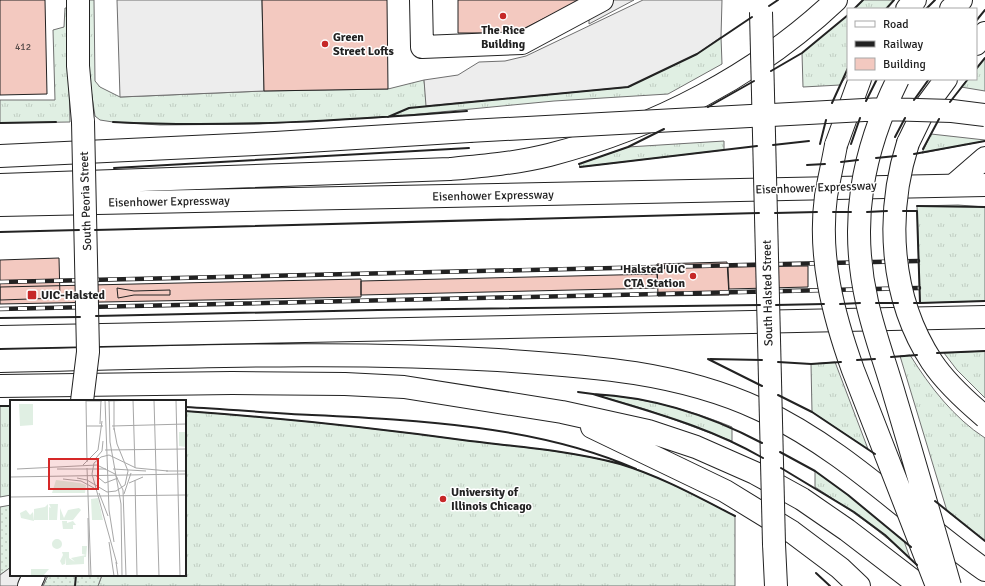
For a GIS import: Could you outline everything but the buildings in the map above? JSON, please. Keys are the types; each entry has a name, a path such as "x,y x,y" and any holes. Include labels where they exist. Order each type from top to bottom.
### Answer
{"main road":[{"name":"South Peoria Street","path":"78,0 78,66 83,122 88,352 82,400"},
{"path":"421,0 422,47 522,43 602,0"},
{"path":"0,185 450,169 483,166 547,155 622,132 668,112 715,88 782,45 836,0"},
{"path":"908,8 915,0"},
{"path":"952,8 961,0"},
{"name":"South Halsted Street","path":"761,6 776,586"},
{"path":"977,43 985,33"},
{"path":"860,80 836,145 826,197 826,265 832,304 840,334 937,586"},
{"path":"898,80 878,124 864,173 858,224 859,258 873,327 950,586"},
{"path":"945,80 926,106 908,143 896,192 894,232 899,280 906,305 920,343 933,364 950,385 985,417"},
{"path":"0,156 275,143 883,109 952,111 985,115"},
{"path":"0,144 42,154"},
{"path":"955,184 985,158"},
{"name":"Eisenhower Expressway","path":"0,205 581,194 955,184 985,185"},
{"path":"0,337 344,332 648,323 985,317"},
{"path":"0,361 338,355 437,356 588,366 644,373 696,386 758,408 787,423 857,469 985,570"},
{"path":"0,386 232,383 346,384 404,387 562,412 648,431 696,447 755,473 802,499 847,530 920,586"},
{"path":"562,412 725,491 792,532 840,568 859,586"},
{"path":"29,586 34,576"}],"green space":[{"path":"86,0 94,0 95,81 100,87 120,97 264,91 388,89 424,80 427,106 628,87 697,54 721,37 722,64 668,94 554,101 388,117 259,124 160,125 113,122 100,120 95,116 87,64"},
{"path":"863,0 894,0 887,8 855,8"},
{"path":"65,8 67,8 70,122 0,123 0,100 55,100 53,30 64,27"},
{"path":"847,16 847,75 840,85 803,87 802,53"},
{"path":"985,58 985,91 961,87 967,80 977,80 977,68"},
{"path":"931,134 985,140 985,141 922,153"},
{"path":"724,141 724,150 580,167 579,164 628,147"},
{"path":"958,205 985,207 985,301 920,303 917,206"},
{"path":"985,351 985,398 957,370 944,353"},
{"path":"910,355 943,401 963,421 985,438 985,541 947,511 900,356"},
{"path":"835,362 868,449 812,412 811,364"},
{"path":"593,394 629,398 681,409 732,427 732,441 648,410"},
{"path":"0,406 10,406 10,495 0,497"},
{"name":"University of Illinois Chicago","path":"186,411 292,420 527,447 602,460 620,464 650,475 693,494 735,516 735,586 98,586 102,576 186,576"},
{"path":"815,471 848,495 904,541 910,558 864,521 815,487"},
{"path":"10,505 10,568 0,575 0,507"},
{"path":"48,576 102,576 98,586 43,586"}],"shaded area":[{"path":"117,0 262,0 264,91 120,97"},
{"path":"589,0 634,0 589,24"},
{"path":"643,0 722,0 721,37 697,54 628,87 426,106 424,80 458,75 479,62 505,61 526,56"},
{"path":"10,568 10,576 48,576 43,586 0,586 0,575"}],"railway":[{"path":"0,282 918,261"},
{"path":"0,309 919,288"}],"wall":[{"path":"769,6 778,0"},
{"path":"855,8 863,0"},
{"path":"887,8 894,0"},
{"path":"927,8 935,0"},
{"path":"977,20 985,10"},
{"path":"771,71 802,53 847,16"},
{"path":"388,117 409,108 628,87 697,54 752,17"},
{"path":"977,68 985,58"},
{"path":"832,103 847,70"},
{"path":"866,101 876,80"},
{"path":"914,100 928,80"},
{"path":"950,102 967,80"},
{"path":"708,107 754,81"},
{"path":"113,122 158,124 246,124 335,120 467,111"},
{"path":"851,144 860,118"},
{"path":"895,137 905,118"},
{"path":"923,149 939,119"},
{"path":"820,144 826,120"},
{"path":"0,123 56,122"},
{"path":"579,164 628,147 664,129"},
{"path":"773,145 809,141"},
{"path":"914,154 985,141"},
{"path":"580,167 757,146"},
{"path":"114,168 469,148"},
{"path":"876,158 896,156"},
{"path":"841,162 858,160"},
{"path":"807,165 825,164"},
{"path":"917,206 985,207"},
{"path":"867,212 887,211"},
{"path":"903,211 917,211 920,303 914,303"},
{"path":"775,213 817,212"},
{"path":"833,212 851,212"},
{"path":"95,230 759,213"},
{"path":"0,232 79,230"},
{"path":"920,303 985,301"},
{"path":"840,304 860,303"},
{"path":"876,303 898,303"},
{"path":"776,305 824,304"},
{"path":"96,316 378,310 760,305"},
{"path":"0,318 80,317"},
{"path":"937,353 985,351"},
{"path":"891,357 917,355"},
{"path":"708,359 762,386"},
{"path":"710,359 762,360"},
{"path":"857,360 875,359"},
{"path":"778,362 811,364 841,362"},
{"path":"578,392 593,394 680,421 721,437 763,458"},
{"path":"593,394 637,399 680,409 722,424 762,443"},
{"path":"778,395 812,412 875,454"},
{"path":"0,406 10,406"},
{"path":"186,407 394,420 477,428 518,434 559,443 636,469"},
{"path":"186,411 363,428 583,456 620,464 635,469 679,487 735,516"},
{"path":"780,452 815,471 848,495 911,547"},
{"path":"781,468 854,512 885,535 917,565"},
{"path":"935,501 985,541"},
{"path":"816,573 830,586"},
{"path":"75,586 76,576"}],"place":[{"name":"The Rice Building","path":"503,16"},
{"name":"Green Street Lofts","path":"325,44"},
{"name":"Halsted UIC CTA Station","path":"693,276"},
{"name":"UIC-Halsted","path":"32,295"},
{"name":"University of Illinois Chicago","path":"443,499"}]}
